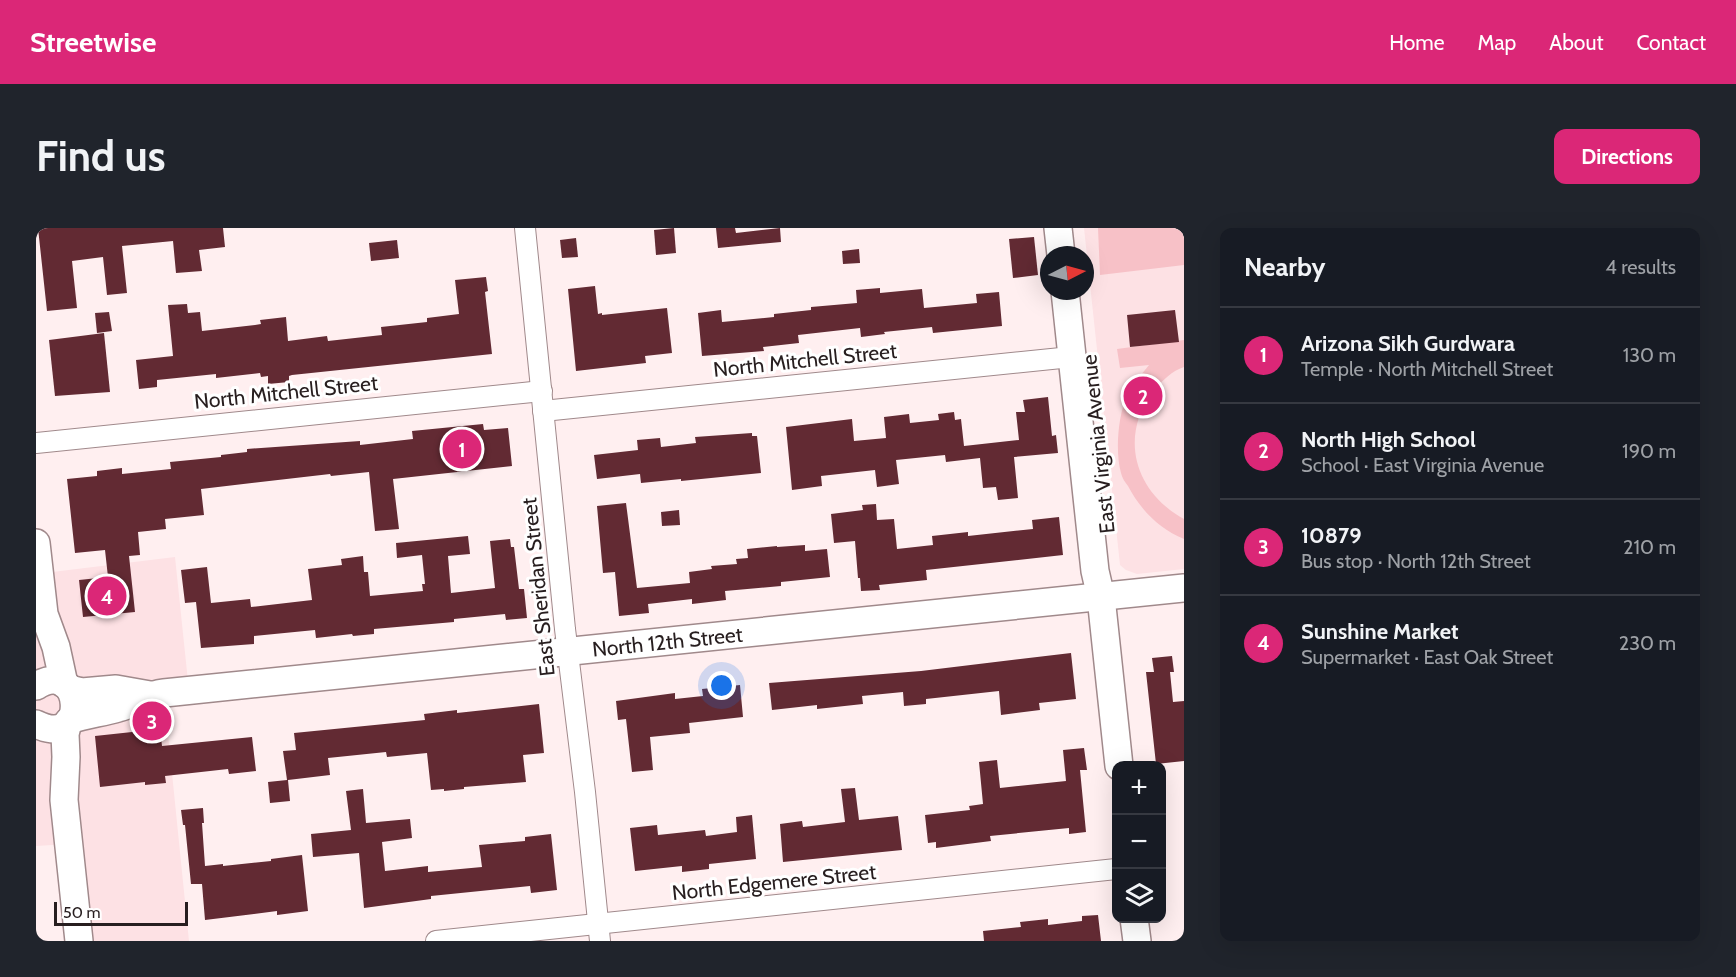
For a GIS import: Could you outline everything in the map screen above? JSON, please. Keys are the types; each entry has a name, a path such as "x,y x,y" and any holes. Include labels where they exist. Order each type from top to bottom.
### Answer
{"street":[{"name":"East Sheridan Street","path":"525,228 599,933"},
{"path":"1058,228 1060,246"},
{"path":"1076,228 1077,246"},
{"name":"East Virginia Avenue","path":"1066,300 1095,571 1101,597 1119,761"},
{"name":"East Virginia Avenue","path":"1083,300 1110,564 1101,597"},
{"name":"North Mitchell Street","path":"543,411 1071,357"},
{"name":"North Mitchell Street","path":"36,443 542,391"},
{"path":"36,543 44,614 56,646 67,687 74,696 75,705 74,713 48,724 46,734 51,761 64,800 79,941"},
{"name":"North 12th Street","path":"48,724 118,708 151,695 1184,588"},
{"path":"36,686 40,671 38,648 44,614"},
{"name":"North 12th Street","path":"36,686 51,681 82,692 117,689 151,695"},
{"name":"North Edgemere Street","path":"436,941 599,933 1112,869"},
{"path":"1135,923 1137,941"}],"shaded area":[{"path":"1084,228 1184,228 1184,569 1137,574 1120,565 1092,300 1094,300 1094,246 1086,246"},
{"path":"1098,228 1184,228 1184,265 1100,275"},
{"path":"1184,340 1184,367 1172,373 1155,389 1137,425 1135,443 1137,461 1143,478 1153,494 1167,508 1184,519 1184,539 1166,530 1151,517 1138,503 1121,475 1118,445 1121,413 1129,391 1149,365 1120,368 1117,349"},
{"path":"175,557 189,691 164,694 189,941 79,941 69,844 36,846 36,574"}],"building":[{"path":"38,228 223,228 225,247 199,250 202,271 176,273 173,241 122,246 127,293 107,295 103,257 72,261 77,308 47,311"},
{"path":"674,228 676,253 656,255 654,230"},
{"path":"716,228 735,228 736,233 780,228 781,242 718,248"},
{"path":"1034,237 1038,275 1013,278 1009,239"},
{"path":"576,238 578,257 562,258 560,240"},
{"path":"397,240 399,258 371,261 369,243"},
{"path":"859,249 860,263 843,264 842,251"},
{"path":"486,277 488,291 485,292 492,354 292,375 289,376 289,382 268,384 268,376 261,377 260,373 216,378 216,374 157,380 157,387 139,389 136,360 173,356 168,305 187,304 188,313 200,312 202,331 261,324 260,320 286,317 288,341 327,336 328,341 382,335 381,327 427,322 427,318 459,314 455,280"},
{"path":"595,286 598,314 667,308 672,353 645,356 646,363 576,371 568,289"},
{"path":"880,288 880,293 922,289 924,308 977,303 976,294 999,292 1002,326 933,333 932,327 861,337 860,328 798,335 799,343 763,347 764,351 702,356 698,313 721,310 722,322 774,317 774,314 811,310 811,307 857,303 856,290"},
{"path":"1175,310 1179,342 1130,347 1127,315"},
{"path":"109,312 112,331 97,333 95,313"},
{"path":"104,333 110,392 55,396 49,340"},
{"path":"1048,397 1052,436 1056,435 1058,453 1014,457 1018,498 998,500 996,487 983,488 980,458 946,462 945,455 896,460 899,484 877,487 875,470 821,476 822,486 792,490 786,427 852,419 854,441 886,438 884,417 909,414 910,423 939,420 938,414 954,412 955,420 961,419 964,446 1019,440 1016,412 1025,412 1023,400"},
{"path":"483,424 484,430 508,428 512,466 393,479 399,529 375,531 369,472 331,476 330,474 201,489 204,515 165,519 166,529 138,532 140,555 129,556 135,612 83,617 79,580 108,577 105,550 75,553 67,479 97,476 97,471 122,468 122,474 171,469 170,462 221,457 221,455 247,452 247,449 360,441 360,445 413,439 412,431"},
{"path":"752,433 752,436 757,436 761,473 641,483 640,474 597,479 594,455 638,450 637,440 660,438 661,447 696,443 695,437"},
{"path":"626,503 637,588 690,583 689,572 712,569 711,566 737,564 736,559 748,558 747,549 777,546 805,545 805,551 827,549 830,577 781,582 781,586 725,591 726,600 692,604 692,599 648,604 649,613 619,616 615,572 603,573 597,506"},
{"path":"876,504 877,520 894,519 897,549 933,545 932,536 968,532 968,536 1033,529 1032,520 1059,517 1063,555 926,570 927,580 879,585 880,590 861,591 855,541 834,543 831,514 863,510 862,505"},
{"path":"679,510 680,525 662,526 661,512"},
{"path":"468,536 470,554 448,556 451,593 495,588 490,541 510,539 511,547 514,547 519,589 524,589 527,618 506,620 505,614 454,619 454,622 374,629 374,634 353,636 352,634 316,638 315,630 254,636 254,644 201,648 196,602 185,603 181,570 207,567 211,603 250,599 251,607 312,600 308,569 342,565 341,559 363,556 364,572 368,572 370,596 423,591 422,584 425,584 422,555 397,558 396,543"},
{"path":"1071,653 1076,699 1039,703 1040,710 1001,715 999,691 926,699 926,704 904,706 903,692 862,696 863,704 817,709 817,705 772,710 769,683 921,671"},
{"path":"1172,656 1174,672 1170,672 1173,702 1184,701 1184,761 1166,763 1166,761 1156,761 1146,672 1154,672 1152,658"},
{"path":"740,685 743,717 689,723 690,733 650,737 653,770 632,772 626,719 618,720 616,701 675,693 675,699 703,696 702,689"},
{"path":"539,704 544,753 523,755 526,782 444,791 444,789 431,790 427,753 387,757 386,752 328,758 330,775 288,780 290,801 270,803 268,782 287,780 283,751 296,750 294,733 425,720 424,714 457,710 457,713"},
{"path":"160,729 162,746 252,737 256,771 229,774 228,769 165,776 166,783 145,785 145,782 100,787 95,736"},
{"path":"1084,748 1087,770 1080,770 1086,832 1069,834 1069,828 990,836 991,841 936,848 936,842 928,843 925,815 970,810 969,806 983,804 979,762 997,760 1000,788 1066,781 1063,750"},
{"path":"855,788 859,820 898,816 902,850 783,862 780,824 802,821 803,827 845,822 841,789"},
{"path":"363,789 366,823 410,819 412,838 382,842 385,871 428,866 428,872 482,867 479,845 525,841 525,837 551,834 557,890 531,893 530,886 431,896 431,899 364,908 359,853 313,857 311,834 351,830 346,791"},
{"path":"203,808 205,866 271,861 271,859 302,855 308,911 277,915 277,911 205,920 202,884 191,884 185,825 183,825 181,810"},
{"path":"752,815 756,859 709,864 709,869 682,872 682,866 635,871 630,828 657,825 658,835 705,830 706,836 737,832 736,817"},
{"path":"1098,915 1101,941 984,941 983,931 1021,927 1020,922 1048,919 1048,925 1082,921 1082,916"}],"place":[{"name":"North High School","path":"1143,396"},
{"name":"Arizona Sikh Gurdwara","path":"462,449"},
{"name":"Sunshine Market","path":"107,596"},
{"name":"10879","path":"152,721"}]}
